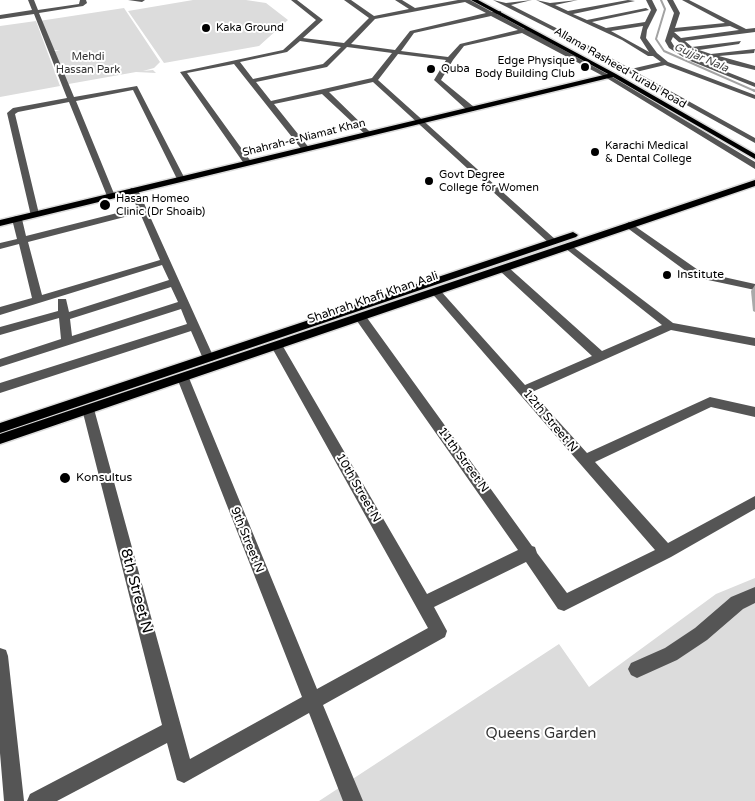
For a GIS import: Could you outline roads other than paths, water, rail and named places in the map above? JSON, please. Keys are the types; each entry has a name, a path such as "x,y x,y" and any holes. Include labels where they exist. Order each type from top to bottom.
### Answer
{"main road":[{"name":"Allama Rasheed Turabi Road","path":"474,0 496,8 755,148"},
{"name":"Allama Rasheed Turabi Road","path":"484,0 527,29 618,74 755,157"},
{"name":"Shahrah-e-Niamat Khan","path":"0,223 618,74"},
{"name":"Shahrah Khafi Khan Aali","path":"0,428 435,291 502,266 553,242 755,174"},
{"name":"Shahrah Khafi Khan Aali","path":"0,439 183,378 204,363 276,346 502,266 568,246 755,183"}],"street":[{"path":"31,0 111,196"},
{"path":"0,17 93,0"},
{"path":"132,1 142,0"},
{"path":"248,163 183,72 284,51 320,20 294,0"},
{"path":"347,0 373,18"},
{"path":"398,0 414,10"},
{"path":"253,81 326,66 373,18 466,0 496,8"},
{"path":"270,103 374,80 412,32 529,0"},
{"path":"539,0 642,48 664,63 755,96"},
{"path":"549,5 575,0"},
{"path":"566,13 631,0 649,12"},
{"path":"648,0 653,5 649,12 643,38 653,54"},
{"path":"670,0 676,11 668,42 677,51 690,59 755,85"},
{"path":"685,0 730,24 752,31"},
{"path":"506,5 618,74 755,166"},
{"path":"676,11 686,12"},
{"path":"696,12 705,11"},
{"path":"585,22 649,12"},
{"path":"700,19 718,17"},
{"path":"674,21 683,20"},
{"path":"606,30 648,23"},
{"path":"672,31 730,24"},
{"path":"471,109 437,80 450,59 462,44 527,29"},
{"path":"672,31 690,49 708,56 755,68"},
{"path":"681,40 752,31"},
{"path":"724,34 754,51"},
{"path":"298,39 450,59"},
{"path":"677,51 739,42"},
{"path":"708,56 754,51"},
{"path":"732,63 755,60"},
{"path":"236,61 306,149"},
{"path":"618,74 664,63"},
{"path":"618,74 755,141"},
{"path":"374,80 418,122 553,242"},
{"path":"0,117 70,98 135,87 181,179"},
{"path":"324,91 367,134"},
{"path":"12,113 34,214"},
{"path":"134,190 141,210 194,326 204,363"},
{"path":"0,246 141,210"},
{"path":"17,218 38,300"},
{"path":"629,225 698,276 755,287"},
{"path":"568,246 670,326 755,342"},
{"path":"0,311 166,262"},
{"path":"502,266 601,357"},
{"path":"0,331 63,311 175,282"},
{"name":"12th Street N","path":"435,291 666,552"},
{"path":"0,363 185,304"},
{"path":"63,311 67,342"},
{"name":"11th Street N","path":"362,314 564,603 666,552"},
{"path":"0,388 194,326"},
{"path":"524,390 670,326"},
{"name":"10th Street N","path":"276,346 439,631 311,701"},
{"name":"9th Street N","path":"183,378 311,701 353,801"},
{"path":"584,461 710,402 755,412"},
{"name":"8th Street N","path":"88,409 184,773 311,701"},
{"path":"666,552 755,502"},
{"path":"424,604 530,552"},
{"path":"637,669 671,654 701,634 737,603 755,595"},
{"path":"0,656 14,801"},
{"path":"37,801 172,730"}],"waterway":[{"name":"Gujjar Nala","path":"661,0 665,9 656,39 664,51 755,91 753,90"}],"place":[{"name":"Kaka Ground","path":"206,28"},
{"name":"Edge Physique Body Building Club","path":"585,67"},
{"name":"Quba","path":"431,69"},
{"name":"Karachi Medical & Dental College","path":"595,152"},
{"name":"Govt Degree College for Women","path":"429,181"},
{"name":"Hasan Homeo Clinic (Dr Shoaib)","path":"105,205"},
{"name":"Institute","path":"667,275"},
{"name":"Konsultus","path":"65,478"}],"park label":[{"name":"Mehdi Hassan Park","path":"88,63"},
{"name":"Queens Garden","path":"541,734"}]}
